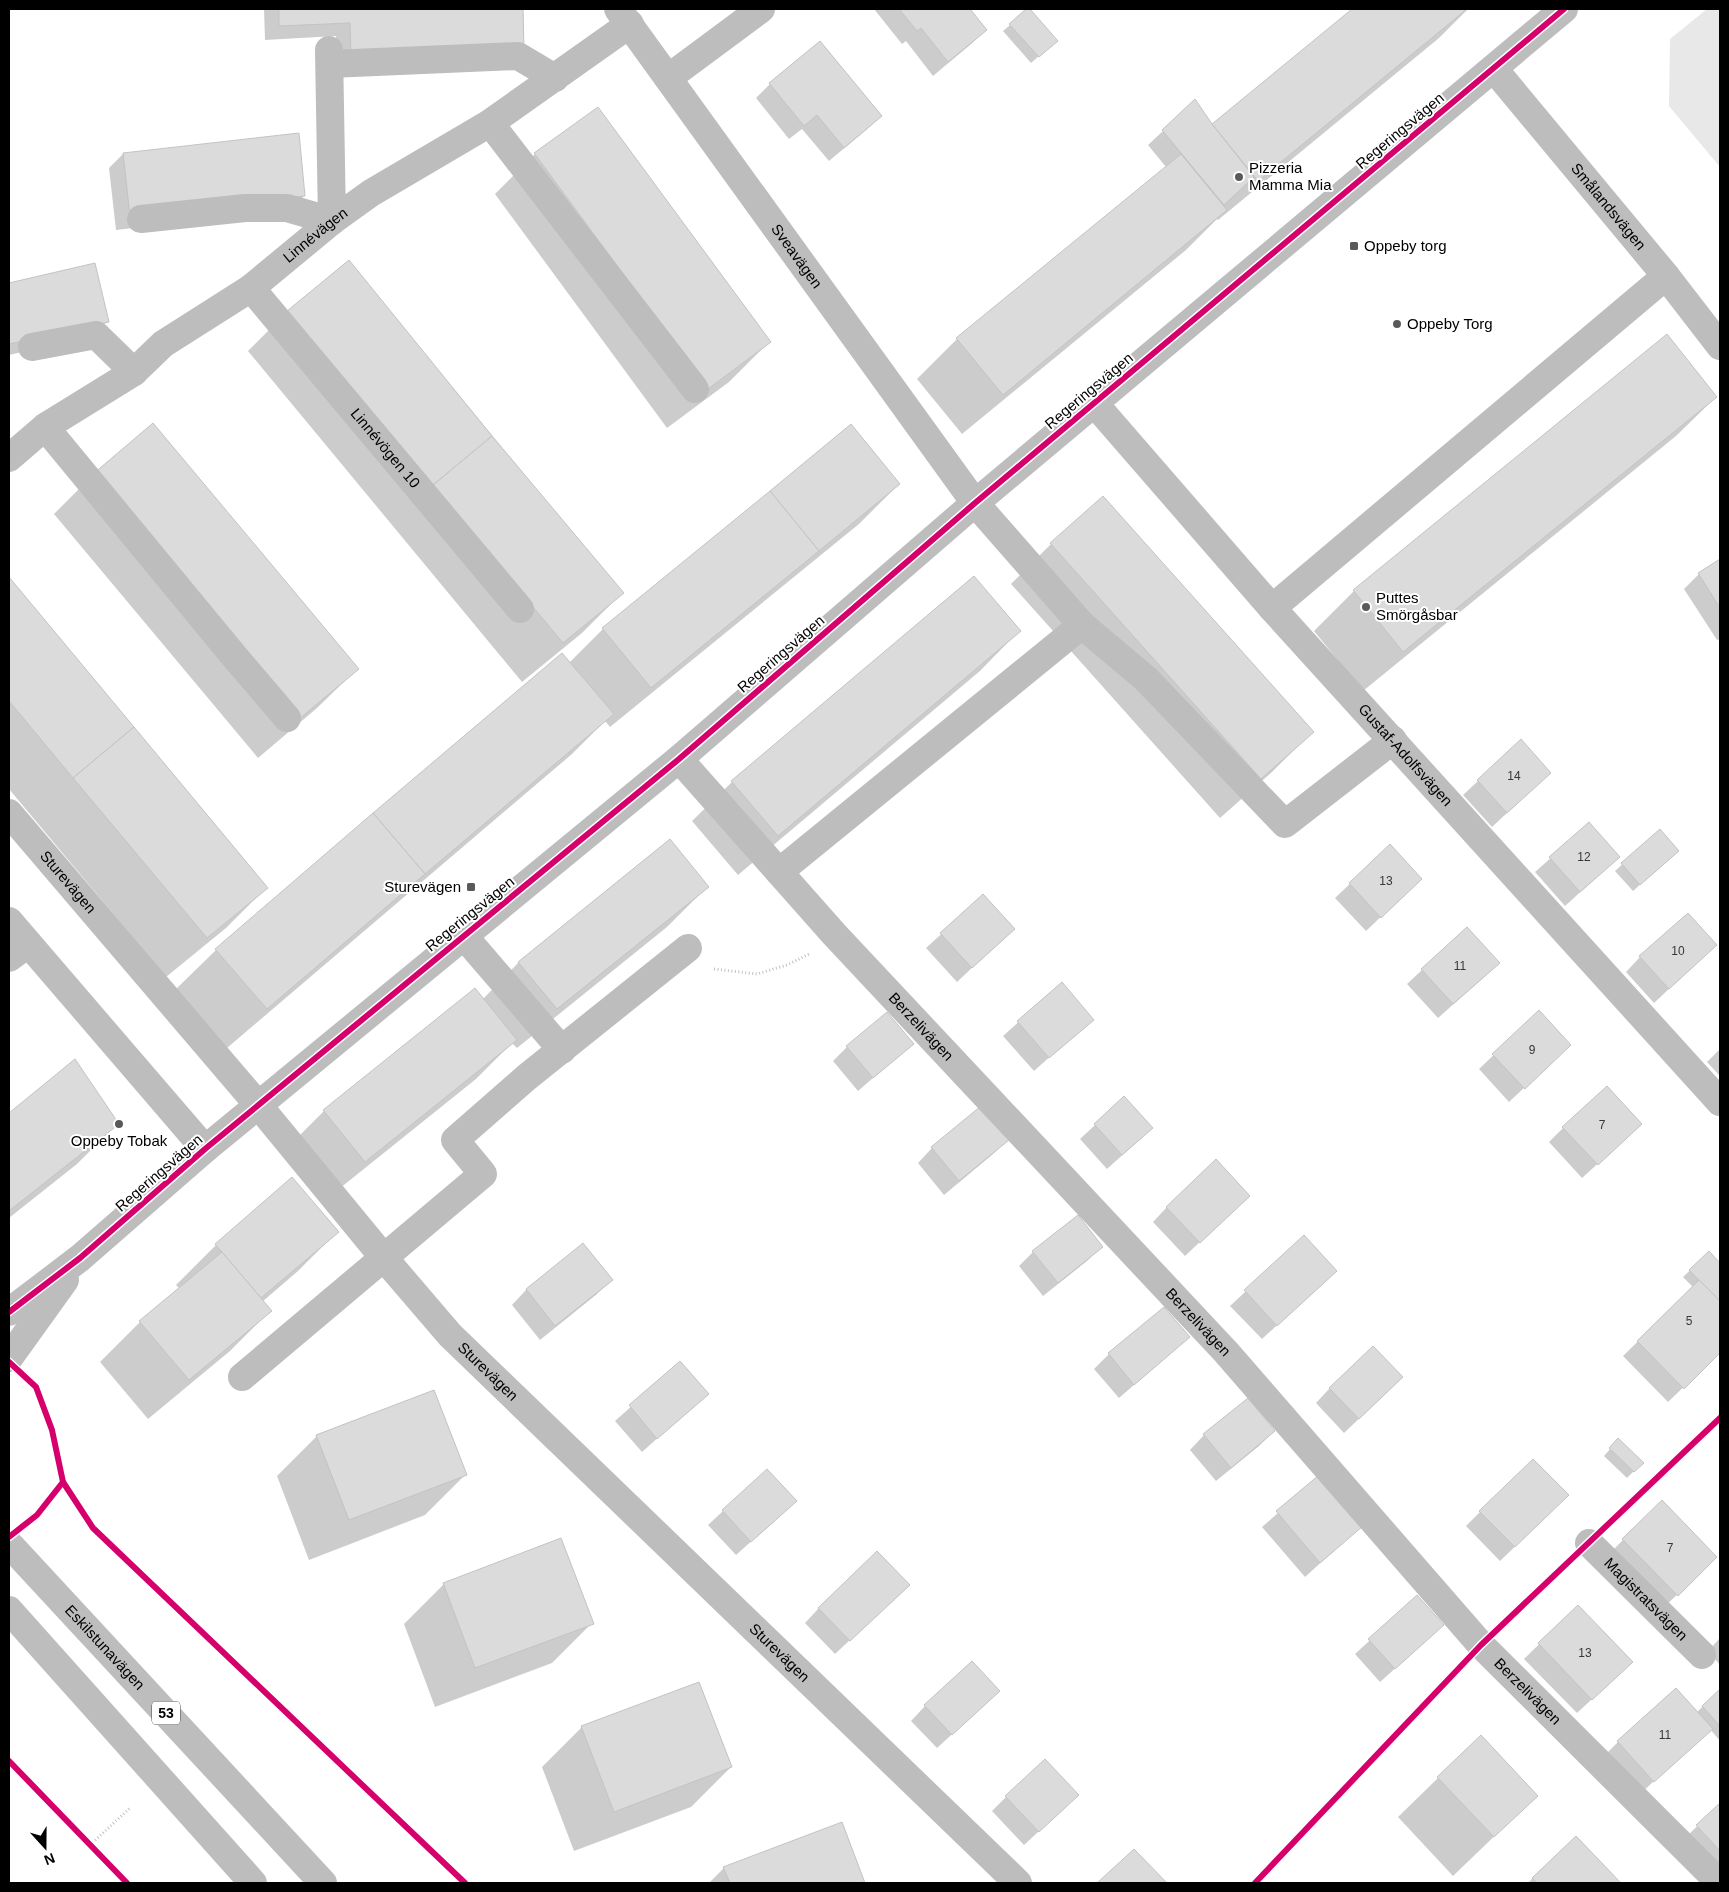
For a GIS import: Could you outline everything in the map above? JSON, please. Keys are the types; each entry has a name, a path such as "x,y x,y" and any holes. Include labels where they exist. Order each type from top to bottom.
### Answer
{"street":[{"path":"668,78 761,9"},
{"name":"Regeringsvägen","path":"9,1312 80,1258 205,1149 463,935 680,759 975,503 1494,69 1534,18 1564,9"},
{"name":"Sveavägen","path":"624,17 975,503 1082,625 1146,679 1285,824 1392,740"},
{"name":"Linnévägen","path":"9,458 46,427 134,372 163,344 251,288 332,221 371,193 490,123 555,78 624,17"},
{"path":"141,219 245,208 287,208 332,221 329,57 518,56 555,78"},
{"name":"Smålandsvägen","path":"1494,69 1666,276 1720,346"},
{"path":"490,123 694,389"},
{"path":"1272,608 1666,276"},
{"name":"Linnévögen 10","path":"251,288 520,609"},
{"path":"32,347 96,335 134,372"},
{"name":"Gustaf-Adolfsvägen","path":"1094,403 1272,608 1720,1102"},
{"path":"46,427 287,718"},
{"path":"779,872 1082,625"},
{"name":"Berzelivägen","path":"680,759 834,934 1226,1352 1481,1646 1720,1883"},
{"name":"Sturevägen","path":"9,813 450,1335 1018,1883"},
{"path":"9,921 19,951 205,1149"},
{"path":"463,935 562,1050"},
{"path":"242,1377 484,1174 455,1140 527,1077 688,948"},
{"name":"Regeringsvägen","path":"9,1358 80,1258"},
{"name":"Magistratsvägen","path":"1589,1543 1702,1655"},
{"name":"Eskilstunavägen","path":"9,1544 323,1883"},
{"path":"9,1610 253,1883"}],"path":[{"path":"688,948 715,969 757,974 787,965 827,944 834,934"},
{"path":"90,1845 131,1806"},
{"path":"84,1838 96,1852"}],"shaded area":[{"path":"1707,9 1720,9 1720,167 1669,106 1670,39"}],"building":[{"path":"279,9 523,9 524,50 351,57 350,23 279,26"},
{"path":"899,9 970,9 987,30 948,62 921,28 917,31"},
{"path":"1026,9 1030,9 1058,41 1039,57 1009,24"},
{"path":"1352,9 1467,9 1258,181 1212,124"},
{"path":"820,41 882,116 844,148 817,115 804,126 769,83"},
{"path":"1195,99 1212,124 1254,177 1224,205 1162,130"},
{"path":"598,107 771,342 708,389 534,153"},
{"path":"299,133 305,196 130,216 123,153"},
{"path":"1181,154 1227,210 1003,395 956,338"},
{"path":"349,260 492,436 432,486 287,311"},
{"path":"95,263 109,322 9,344 9,283"},
{"path":"1667,334 1717,397 1403,652 1353,590"},
{"path":"153,423 359,669 299,719 93,474"},
{"path":"851,424 900,484 819,551 770,491"},
{"path":"492,436 624,593 563,643 432,486"},
{"path":"770,491 819,551 651,688 602,628"},
{"path":"1103,496 1314,732 1261,779 1050,543"},
{"path":"1720,559 1720,608 1698,573"},
{"path":"974,576 1021,631 778,836 731,781"},
{"path":"9,577 134,727 73,778 9,701"},
{"path":"562,653 614,714 425,874 373,813"},
{"path":"134,727 268,888 207,938 73,778"},
{"path":"1521,739 1551,773 1507,813 1477,780"},
{"path":"373,813 425,874 267,1009 215,949"},
{"path":"1589,822 1620,857 1580,892 1549,857"},
{"path":"1660,829 1679,851 1640,885 1621,863"},
{"path":"670,839 709,887 557,1009 518,962"},
{"path":"1390,844 1422,879 1381,918 1349,883"},
{"path":"983,894 1015,929 972,968 940,933"},
{"path":"1688,913 1717,945 1669,989 1639,956"},
{"path":"1467,927 1500,963 1453,1004 1421,969"},
{"path":"1062,982 1094,1020 1049,1058 1017,1021"},
{"path":"475,988 517,1040 365,1162 323,1110"},
{"path":"1539,1010 1571,1045 1525,1089 1492,1054"},
{"path":"887,1012 914,1044 873,1078 846,1046"},
{"path":"75,1059 119,1124 9,1211 9,1113"},
{"path":"1607,1086 1642,1124 1598,1165 1562,1127"},
{"path":"1124,1096 1153,1128 1122,1155 1094,1124"},
{"path":"981,1106 1009,1140 959,1181 931,1147"},
{"path":"1216,1159 1250,1196 1200,1243 1166,1207"},
{"path":"292,1177 339,1232 261,1298 215,1244"},
{"path":"1078,1215 1103,1247 1058,1283 1032,1251"},
{"path":"1304,1235 1337,1271 1277,1326 1244,1290"},
{"path":"583,1243 613,1280 555,1326 526,1289"},
{"path":"1709,1251 1720,1263 1720,1301 1689,1270"},
{"path":"222,1252 272,1311 189,1380 139,1321"},
{"path":"1699,1280 1720,1301 1720,1353 1684,1389 1637,1341"},
{"path":"1164,1307 1190,1337 1134,1385 1108,1353"},
{"path":"1373,1346 1403,1377 1359,1419 1329,1388"},
{"path":"680,1361 709,1394 657,1439 629,1405"},
{"path":"434,1390 467,1475 349,1520 316,1435"},
{"path":"1248,1398 1275,1431 1231,1468 1203,1434"},
{"path":"1618,1438 1644,1463 1634,1472 1609,1448"},
{"path":"1533,1459 1569,1495 1515,1547 1479,1511"},
{"path":"767,1469 797,1501 751,1542 722,1510"},
{"path":"1319,1475 1363,1526 1320,1563 1276,1511"},
{"path":"1662,1500 1717,1557 1678,1596 1622,1539"},
{"path":"561,1538 594,1624 475,1668 443,1583"},
{"path":"877,1551 910,1585 850,1641 818,1608"},
{"path":"1417,1595 1444,1625 1395,1669 1368,1639"},
{"path":"1578,1605 1633,1662 1592,1700 1538,1643"},
{"path":"972,1661 1000,1691 952,1735 924,1705"},
{"path":"699,1682 732,1767 614,1812 581,1726"},
{"path":"1676,1688 1713,1729 1654,1782 1617,1741"},
{"path":"1720,1689 1720,1726 1702,1706"},
{"path":"1481,1735 1538,1796 1494,1837 1437,1777"},
{"path":"1045,1759 1079,1795 1039,1832 1005,1796"},
{"path":"1720,1803 1720,1851 1696,1825"},
{"path":"842,1822 865,1883 730,1883 723,1867"},
{"path":"1576,1836 1621,1883 1537,1883 1532,1878"},
{"path":"1134,1849 1167,1883 1097,1883"}],"cycle path":[{"path":"9,1312 80,1258 205,1149 679,759 975,503 1564,9"},
{"path":"9,1362 36,1387 52,1430 63,1482 93,1528 465,1883"},
{"path":"1255,1883 1481,1645 1720,1418"},
{"path":"9,1537 37,1515 63,1482"},
{"path":"9,1761 127,1883"}],"place":[{"name":"Pizzeria Mamma Mia","path":"1239,177"},
{"name":"Oppeby torg","path":"1354,246"},
{"name":"Oppeby Torg","path":"1397,324"},
{"name":"Puttes Smörgåsbar","path":"1366,607"},
{"name":"Sturevägen","path":"471,887"},
{"name":"Oppeby Tobak","path":"119,1124"}]}
